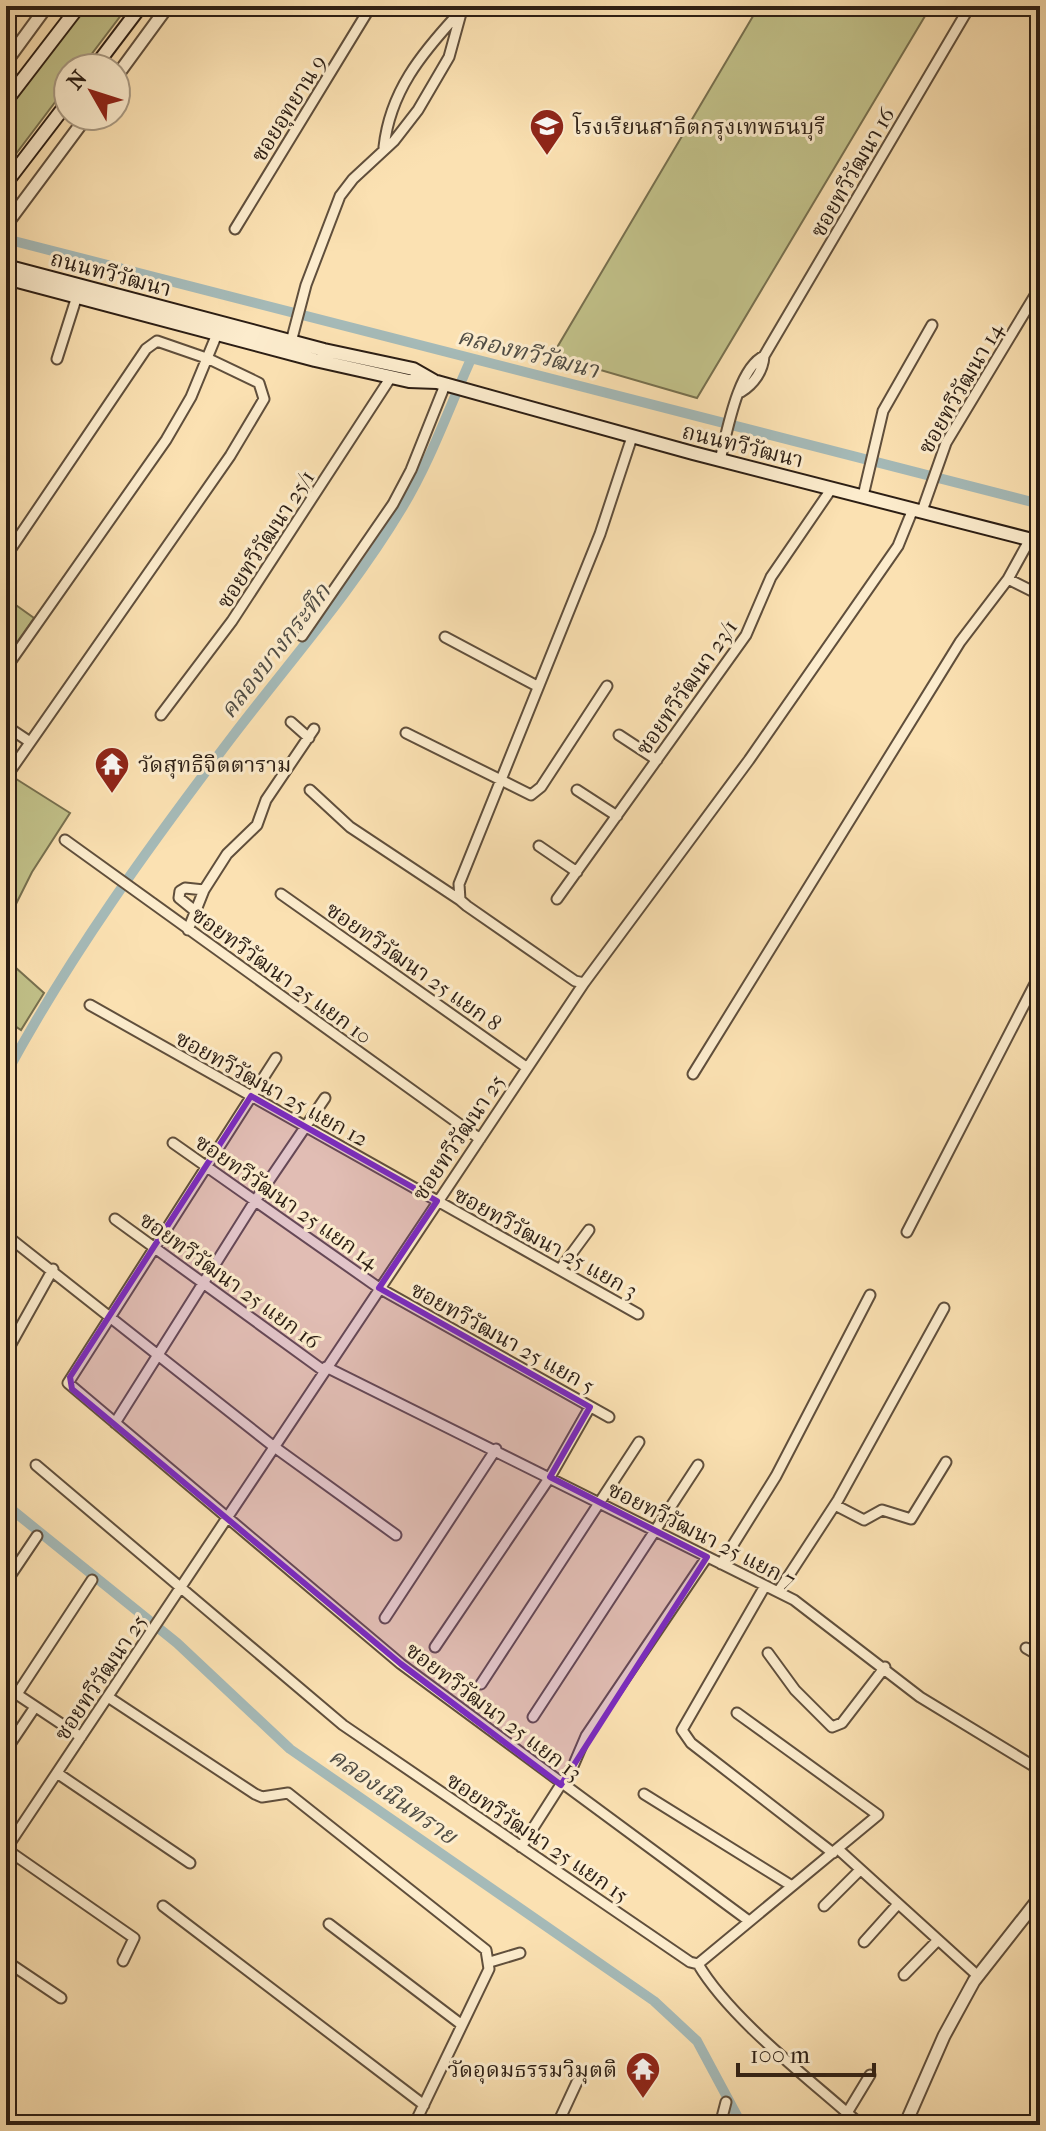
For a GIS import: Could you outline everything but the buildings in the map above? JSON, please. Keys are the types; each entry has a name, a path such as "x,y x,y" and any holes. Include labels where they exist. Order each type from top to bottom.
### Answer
{"main road":[{"path":"6,101 79,6"},
{"path":"106,52 141,6"},
{"path":"6,183 52,123"},
{"name":"ถนนทวีวัฒนา","path":"6,266 291,342 413,369 450,386"},
{"name":"ถนนทวีวัฒนา","path":"6,278 391,377 450,386 632,437 1035,541"}],"street":[{"path":"6,62 47,6"},
{"path":"132,55 168,6"},
{"name":"ซอยอุทยาน 9","path":"235,229 371,6"},
{"name":"ซอยทวีวัฒนา 16","path":"720,460 741,392 741,382 754,360 764,356 970,6"},
{"path":"384,147 385,125 410,71 461,10"},
{"path":"291,342 308,280 340,196 401,132 433,86 455,42 461,10"},
{"path":"6,225 11,209 24,202 75,132"},
{"name":"ซอยทวีวัฒนา 14","path":"584,983 749,760 898,546 929,489 938,459 1040,287"},
{"path":"57,359 77,296"},
{"path":"863,496 883,411 932,325"},
{"path":"6,668 166,440 209,359 217,334"},
{"path":"6,556 146,349 157,341 209,359 259,383 264,399 230,456 6,777"},
{"name":"ซอยทวีวัฒนา 25/1","path":"161,715 232,621 391,377"},
{"path":"302,636 373,535 411,470 450,386"},
{"path":"460,900 459,884 600,534 632,437"},
{"name":"ซอยทวีวัฒนา 23/1","path":"557,899 746,635 771,577 832,488"},
{"path":"693,1074 960,642 1035,541"},
{"path":"1008,579 1038,594"},
{"path":"445,637 537,686"},
{"path":"406,733 523,793 535,794 607,686"},
{"path":"188,930 204,890 227,854 257,825 266,800 311,734 291,722"},
{"path":"6,726 30,742"},
{"path":"619,735 657,760"},
{"path":"310,790 350,827 575,981 584,983"},
{"path":"577,790 617,816"},
{"name":"ซอยทวีวัฒนา 25 แยก 10","path":"65,840 480,1139"},
{"path":"539,846 577,872"},
{"path":"195,911 179,898 180,891 185,888 204,890"},
{"name":"ซอยทวีวัฒนา 25 แยก 8","path":"281,894 526,1067"},
{"path":"907,1232 1040,974"},
{"name":"ซอยทวีวัฒนา 25","path":"6,1849 584,983"},
{"name":"ซอยทวีวัฒนา 25 แยก 12","path":"90,1005 437,1201"},
{"path":"111,1315 276,1058"},
{"path":"115,1423 255,1201 325,1098"},
{"name":"ซอยทวีวัฒนา 25 แยก 14","path":"173,1143 379,1288"},
{"name":"ซอยทวีวัฒนา 25 แยก 3","path":"437,1201 638,1314"},
{"name":"ซอยทวีวัฒนา 25 แยก 16","path":"115,1219 325,1369"},
{"path":"561,1268 589,1230"},
{"path":"6,1235 160,1353 273,1446 396,1535"},
{"path":"6,1353 53,1269"},
{"name":"ซอยทวีวัฒนา 25 แยก 5","path":"379,1288 609,1417"},
{"path":"721,1564 776,1476 870,1295"},
{"path":"778,1592 835,1505 944,1308"},
{"name":"ซอยทวีวัฒนา 25 แยก 13","path":"111,1315 68,1383 401,1664 749,1921"},
{"name":"ซอยทวีวัฒนา 25 แยก 7","path":"325,1369 496,1449 778,1592 806,1608 932,1705 1040,1770"},
{"path":"435,1647 550,1477 590,1407"},
{"path":"481,1684 639,1442"},
{"path":"385,1618 496,1449"},
{"path":"835,1505 864,1520 882,1510 911,1519 946,1462"},
{"name":"ซอยทวีวัฒนา 25 แยก 15","path":"36,1465 343,1725 690,1962 698,1964"},
{"path":"533,1717 698,1465"},
{"path":"6,1582 37,1536"},
{"path":"521,1847 561,1785 586,1736 707,1557"},
{"path":"17,1694 92,1580"},
{"path":"765,1586 682,1730 691,1743 860,1870 978,1976"},
{"path":"1026,1648 1040,1656"},
{"path":"768,1653 805,1701 832,1727 842,1723 885,1667"},
{"path":"6,1687 81,1737"},
{"path":"108,1697 255,1794 262,1797 288,1793 480,1945 490,1962"},
{"path":"6,1750 35,1707"},
{"path":"737,1713 878,1815 698,1964 705,1976 769,2043 861,2125"},
{"path":"57,1773 190,1863"},
{"path":"644,1794 792,1886"},
{"path":"6,1849 134,1938 123,1961"},
{"path":"824,1906 860,1870"},
{"path":"905,2125 944,2036 978,1976 1040,1897"},
{"path":"864,1942 898,1904"},
{"path":"163,1906 424,2105"},
{"path":"329,1924 462,2025"},
{"path":"904,1975 938,1940"},
{"path":"414,2125 490,1962 520,1953"},
{"path":"6,1961 61,1998"},
{"path":"847,2113 870,2075"},
{"path":"557,2125 577,2082"},
{"path":"720,2125 726,2102"}],"highlighted area":[{"path":"251,1096 437,1201 379,1288 590,1407 550,1477 707,1557 561,1785 401,1664 72,1389 70,1377"}],"green space":[{"path":"86,6 128,6 93,52 52,52 52,106 6,167 6,112"},
{"path":"759,6 931,6 697,398 552,356"},
{"path":"6,598 34,618 6,658"},
{"path":"13,777 70,813 32,872 6,924 6,787"},
{"path":"6,959 44,993 21,1030 6,1020"}],"waterway":[{"name":"คลองทวีวัฒนา","path":"6,239 1040,504"},
{"name":"คลองบางกระทึก","path":"6,1074 57,986 141,860 383,538 422,472 471,359"},
{"name":"คลองเนินทราย","path":"6,1505 177,1643 290,1749 654,2001 697,2041 742,2125"}],"place":[{"name":"โรงเรียนสาธิตกรุงเทพธนบุรี","path":"547,157"},
{"name":"วัดสุทธิจิตตาราม","path":"112,795"},
{"name":"วัดอุดมธรรมวิมุตติ","path":"643,2100"}]}
